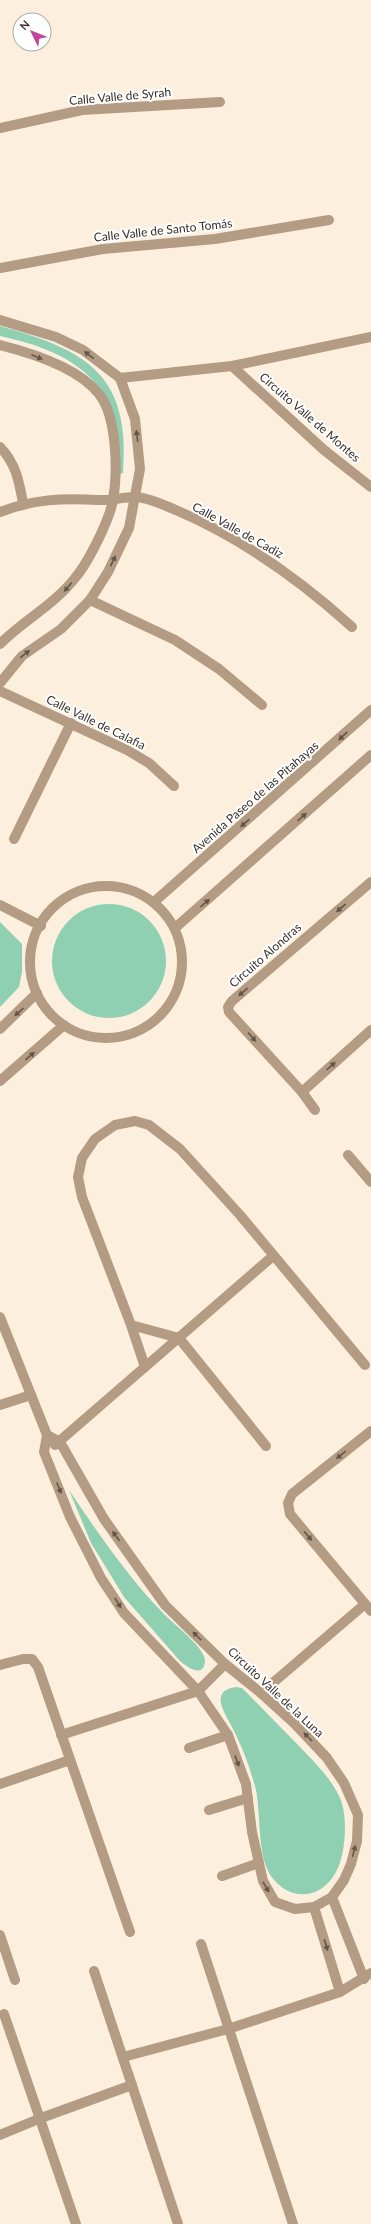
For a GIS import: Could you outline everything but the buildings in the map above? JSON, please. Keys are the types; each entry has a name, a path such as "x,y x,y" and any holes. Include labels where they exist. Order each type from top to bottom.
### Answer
{"street":[{"name":"Calle Valle de Syrah","path":"0,128 82,110 220,102"},
{"name":"Calle Valle de Santo Tomás","path":"0,268 103,249 215,239 329,220"},
{"path":"0,320 63,341 83,350 120,378 135,419 140,469 129,528 108,572 90,600 61,629 22,656 0,683"},
{"name":"Circuito Valle de Montes","path":"120,378 232,366 371,337"},
{"path":"0,345 18,349 76,373 99,394 107,408 115,450 113,501 91,556 62,595 0,644"},
{"name":"Circuito Valle de Montes","path":"232,366 324,450 371,487"},
{"path":"0,447 10,458 18,475 23,503"},
{"name":"Calle Valle de Cadiz","path":"0,512 23,503 68,498 113,501 135,497 163,505 204,522 270,561 314,592 352,627"},
{"path":"90,600 175,640 219,669 262,705"},
{"name":"Calle Valle de Calafia","path":"0,691 127,750 148,763 174,786"},
{"name":"Avenida Paseo de las Pitahayas","path":"154,902 371,710"},
{"path":"14,839 71,724"},
{"path":"175,928 371,754"},
{"name":"Circuito Alondras","path":"315,1110 302,1092 230,1012 228,1007 232,1001 371,882"},
{"path":"104,885 127,888 154,902 164,911 175,928 182,952 181,976 172,1000 156,1019 135,1032 112,1038 87,1036 64,1026 48,1012 37,994 31,974 30,954 35,934 41,926 45,916 61,900 82,889 104,885"},
{"path":"0,905 41,926"},
{"path":"0,1029 37,994"},
{"path":"0,1081 64,1026"},
{"path":"302,1092 371,1030"},
{"path":"145,1367 131,1325 82,1198 78,1178 82,1158 95,1139 115,1125 135,1121 149,1125 180,1148 240,1215 364,1365"},
{"path":"348,1155 370,1180"},
{"path":"44,1452 60,1442 273,1256"},
{"path":"0,1317 47,1436 44,1452"},
{"path":"131,1325 179,1338 266,1446"},
{"path":"0,1405 31,1395"},
{"path":"261,1692 368,1608 290,1514 288,1504 292,1494 371,1431"},
{"path":"47,1436 60,1442"},
{"name":"Circuito Valle de la Luna","path":"44,1452 70,1517 101,1578 124,1613 198,1691 228,1735 246,1784 263,1881 275,1902 295,1909 314,1907 332,1897 344,1880 351,1864 357,1841 358,1815 344,1783 328,1758 261,1692 225,1664 165,1605 104,1519 60,1442"},
{"path":"0,1665 23,1659 32,1660 38,1667 130,1932"},
{"path":"61,1735 198,1691 225,1664"},
{"path":"189,1748 228,1735"},
{"path":"0,1784 70,1760"},
{"path":"209,1810 248,1798"},
{"path":"222,1876 259,1862"},
{"path":"123,2057 228,2029 340,1992 367,1976 332,1897"},
{"path":"314,1907 340,1992"},
{"path":"0,1935 15,1980"},
{"path":"201,1944 293,2224"},
{"path":"94,1971 178,2224"},
{"path":"4,2014 41,2118 76,2224"},
{"path":"0,2135 41,2118 132,2085"}],"green space":[{"path":"0,326 57,345 79,357 97,371 110,389 119,412 124,439 123,473 120,474 98,386 78,367 66,359 40,347 0,336"},
{"path":"109,904 120,905 131,909 141,914 149,921 156,929 161,939 165,950 165,972 161,983 156,993 149,1001 141,1008 131,1013 120,1017 109,1018 98,1017 87,1013 77,1008 69,1001 62,993 57,983 53,972 52,961 53,950 57,939 62,929 69,921 77,914 87,909 98,905"},
{"path":"0,922 22,944 22,972 19,987 0,1007"},
{"path":"69,1490 139,1587 152,1602 201,1650 205,1661 202,1669 195,1670 180,1661 124,1597 91,1543"},
{"path":"236,1687 242,1688 312,1760 328,1778 340,1798 343,1806 345,1825 342,1855 336,1872 330,1881 322,1888 314,1892 296,1894 278,1884 271,1876 263,1858 256,1790 247,1761 222,1706 222,1694 227,1689"}]}
